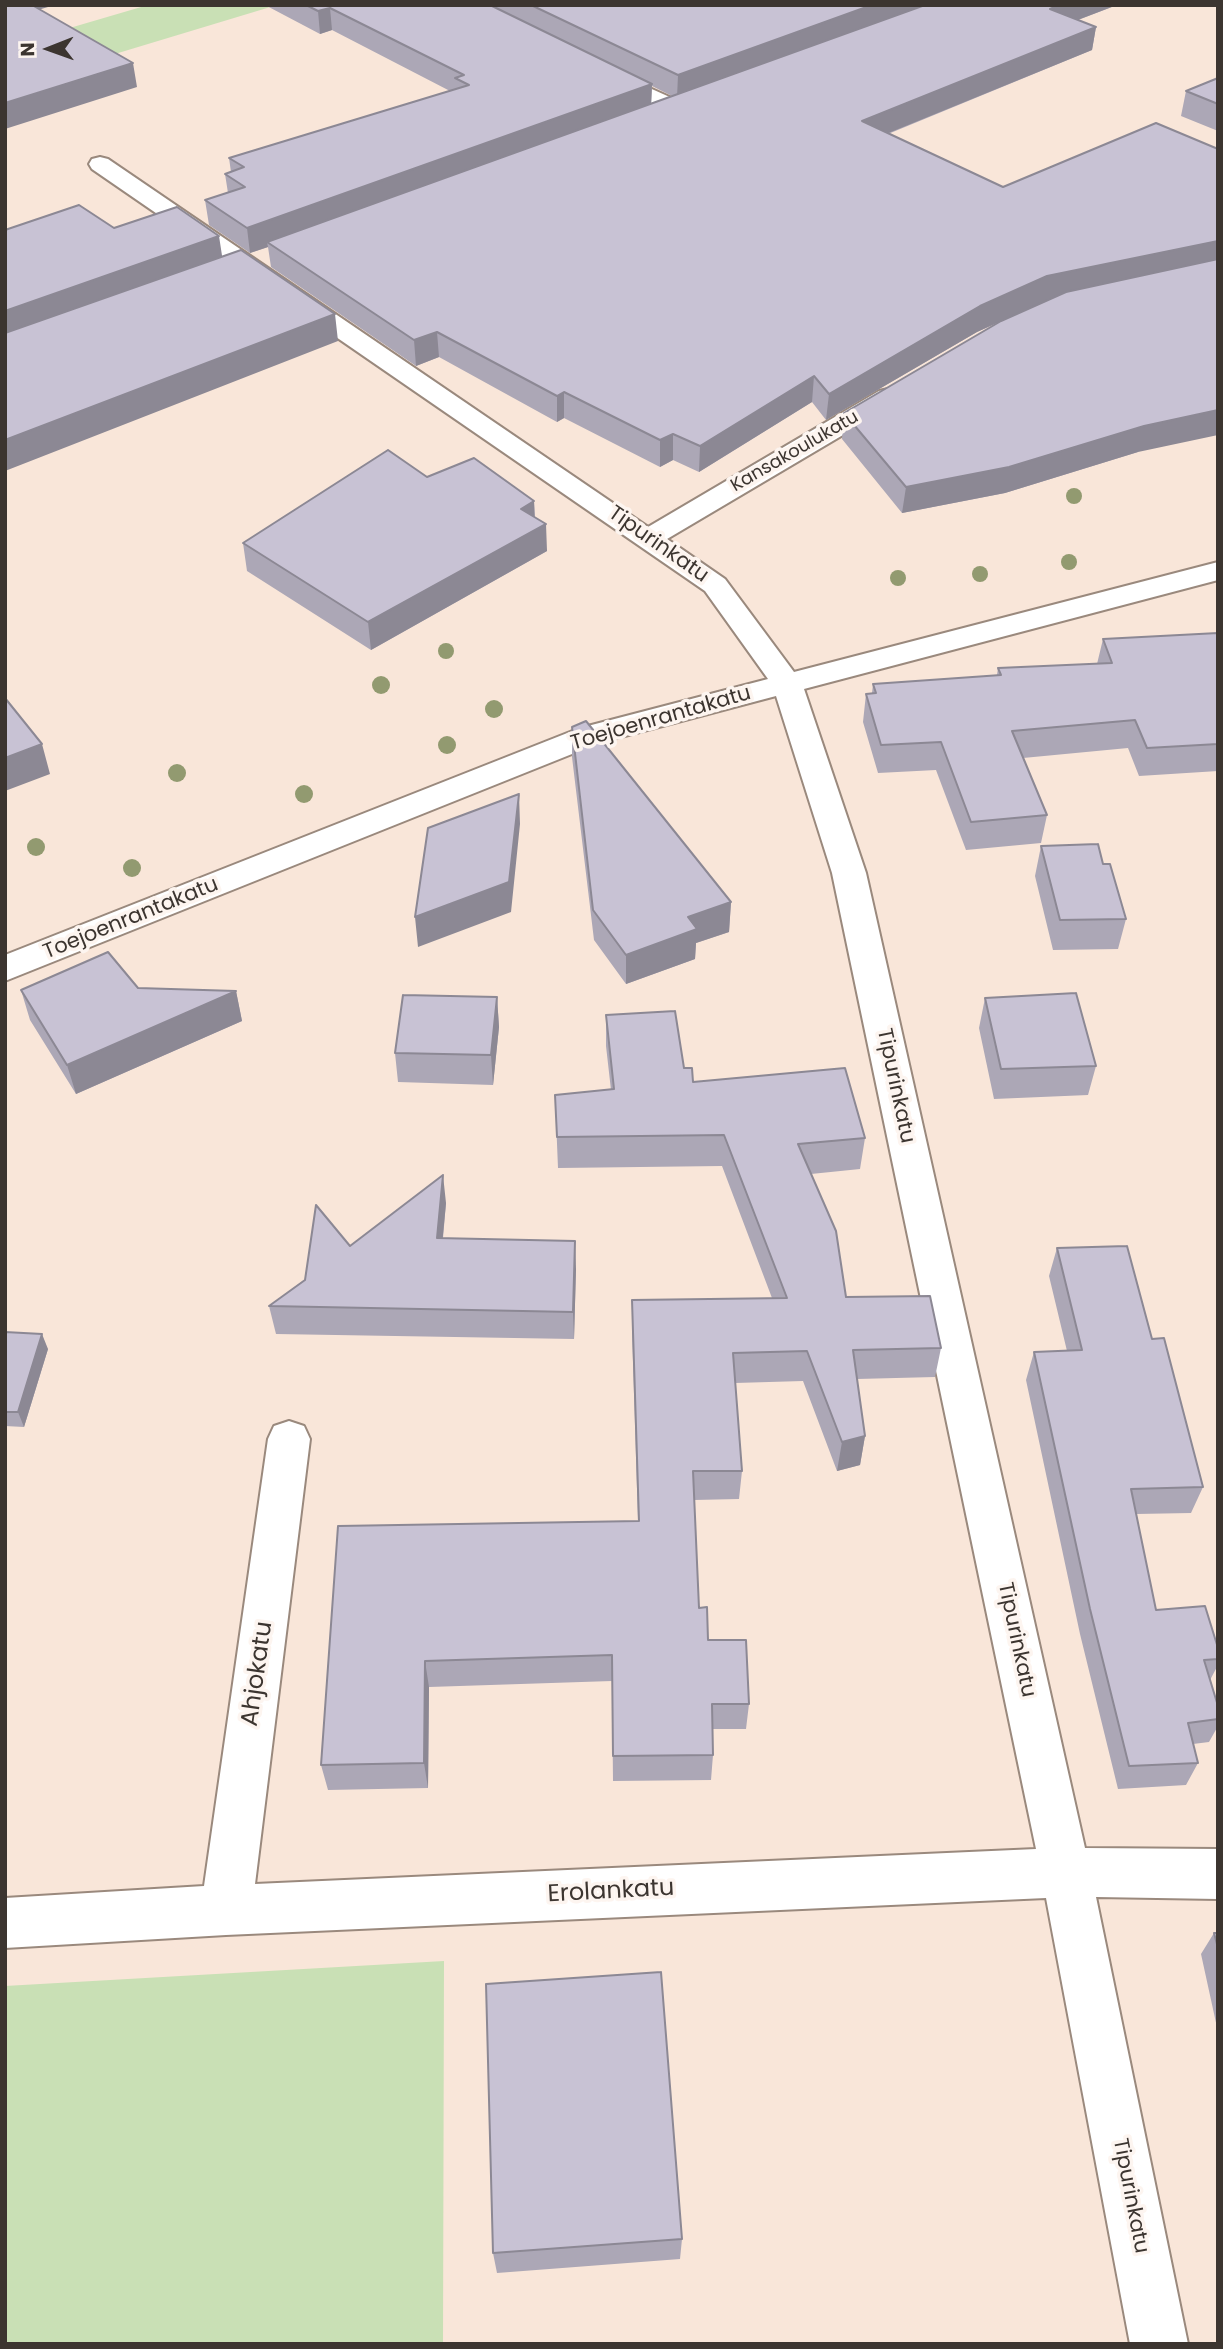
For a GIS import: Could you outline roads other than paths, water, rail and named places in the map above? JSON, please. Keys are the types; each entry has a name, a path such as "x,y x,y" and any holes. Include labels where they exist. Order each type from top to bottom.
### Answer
{"street":[{"path":"588,66 675,108"},
{"path":"649,118 701,99"},
{"name":"Tipurinkatu","path":"100,164 649,537 715,585 787,684 849,873 1066,1871 1159,2344"},
{"name":"Kansakoulukatu","path":"649,537 905,387"},
{"name":"Toejoenrantakatu","path":"5,969 591,735 1218,572"},
{"name":"Ahjokatu","path":"226,1910 289,1439"},
{"name":"Erolankatu","path":"5,1923 226,1910 1066,1871 1218,1874"}]}
